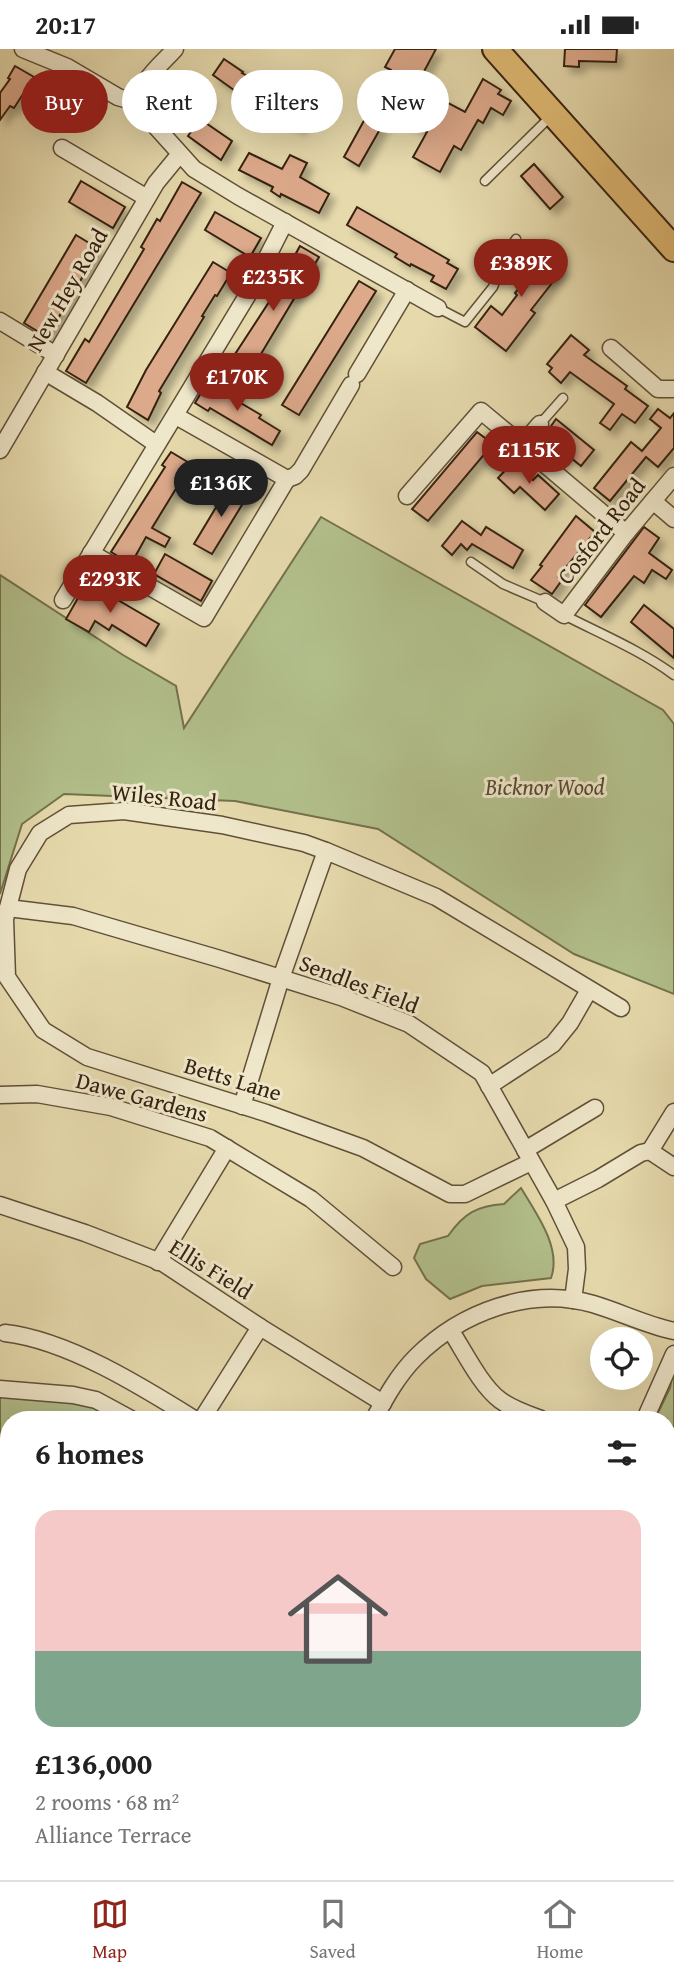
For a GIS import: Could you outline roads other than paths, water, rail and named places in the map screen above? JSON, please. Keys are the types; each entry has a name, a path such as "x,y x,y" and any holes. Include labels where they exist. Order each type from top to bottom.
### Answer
{"main road":[{"path":"495,49 674,249"}],"street":[{"path":"23,49 67,67 122,98"},
{"path":"156,70 175,49"},
{"path":"160,133 194,169 438,308"},
{"path":"62,148 147,198"},
{"name":"New Hey Road","path":"0,450 156,183 179,155"},
{"path":"63,600 250,291 285,222"},
{"path":"91,554 204,618 287,479 301,470 407,290"},
{"path":"0,321 56,355"},
{"path":"611,348 658,389 674,390"},
{"path":"46,372 97,403 156,445"},
{"path":"407,496 481,411 626,533"},
{"path":"176,416 287,479"},
{"path":"522,445 540,424"},
{"name":"Cosford Road","path":"564,615 626,533 674,476"},
{"path":"653,501 674,519"},
{"path":"545,602 564,615"},
{"name":"Wiles Road","path":"8,908 18,869 40,832 69,815 124,811 222,825 309,844 436,897 621,1008"},
{"path":"242,1106 281,978 326,851"},
{"name":"Sendles Field","path":"8,908 73,916 341,997 409,1024 482,1073 554,1201 576,1247 577,1269 573,1300"},
{"name":"Betts Lane","path":"8,908 5,919 7,977 43,1030 87,1057 363,1148 450,1194 465,1194 528,1156 596,1108"},
{"path":"489,1086 553,1044 570,1023 589,990"},
{"name":"Dawe Gardens","path":"0,1095 37,1094 111,1107 210,1138 311,1199 393,1267"},
{"path":"554,1201 641,1153 650,1151 674,1112"},
{"name":"Dawe Gardens","path":"158,1262 227,1148"},
{"path":"650,1151 674,1167"},
{"name":"Ellis Field","path":"0,1205 85,1233 158,1262 383,1403"},
{"path":"378,1411 397,1380 417,1356 450,1331 501,1304 541,1297 573,1300 592,1304 653,1327 674,1331"},
{"path":"207,1411 260,1327"},
{"path":"450,1331 498,1399 516,1411"},
{"path":"5,1333 21,1335 88,1359 181,1411"},
{"path":"649,1411 674,1354"},
{"path":"0,1389 73,1395 96,1400 116,1411"}],"lane":[{"path":"485,181 552,115"},
{"path":"438,308 465,322 493,287 508,250 516,239"},
{"path":"540,424 563,398"},
{"path":"471,562 502,584 545,602"},
{"path":"564,615 648,656 674,675"}],"park label":[{"name":"Bicknor Wood","path":"545,787"}]}
